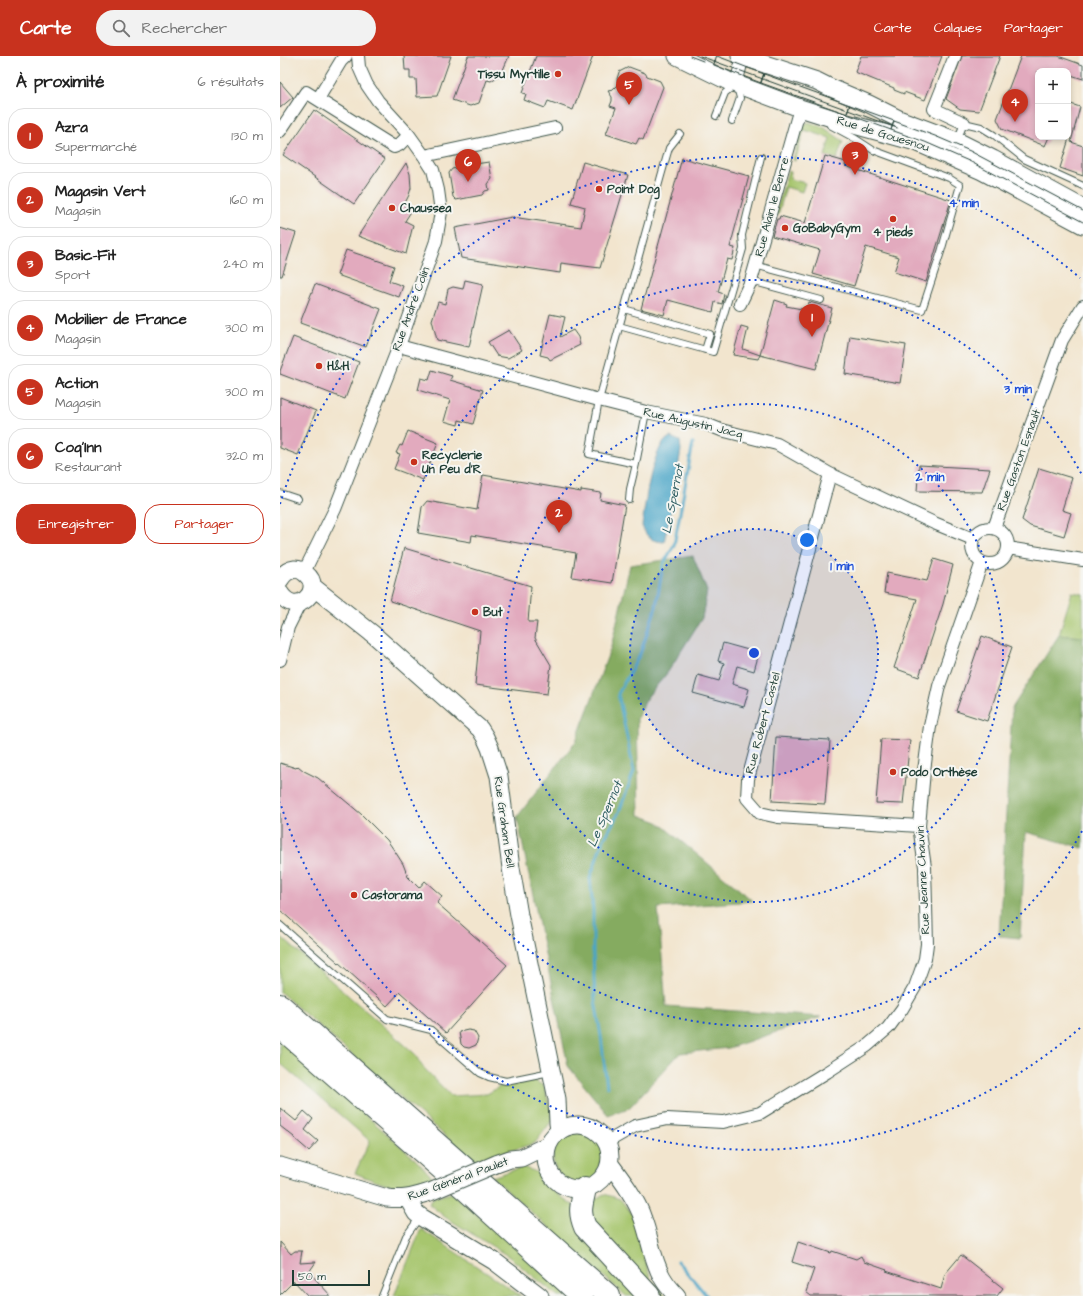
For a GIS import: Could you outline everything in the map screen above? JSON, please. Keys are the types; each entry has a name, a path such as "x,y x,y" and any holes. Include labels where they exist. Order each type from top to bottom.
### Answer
{"highway":[{"path":"280,1005 609,1296"},
{"path":"280,1027 467,1191 582,1296"},
{"path":"592,1185 581,1206 580,1217 584,1227 649,1296"}],"street":[{"path":"318,99 341,60 346,56"},
{"name":"Rue André Colin","path":"280,660 298,592 334,509 398,346 436,242 441,212 438,190 432,170 409,135 378,101 367,85 359,67 358,56"},
{"name":"Rue de Gouesnou","path":"677,56 728,81 804,110 916,142 982,171 1083,225"},
{"path":"736,84 742,56"},
{"name":"Rue de Gouesnou","path":"742,56 817,81 901,120 956,141 1083,208"},
{"path":"955,56 934,109 964,123"},
{"path":"280,131 306,92 394,147 399,146 409,135"},
{"name":"Rue Alain le Berre","path":"740,304 751,281 804,110"},
{"path":"424,156 555,128"},
{"name":"Rue Gaston Esnault","path":"994,528 1062,340 1083,306"},
{"name":"Rue Augustin Jacq","path":"398,346 599,400 646,412 706,424 721,430 777,444 830,474 973,539"},
{"name":"Rue Robert Castel","path":"830,474 748,779 747,798 760,813 778,817 920,826"},
{"path":"988,528 994,528 1005,535 1008,542 1008,548 1005,556 999,562 990,564 982,562 977,558 973,552 972,546 973,539 976,534 988,528"},
{"path":"1008,548 1083,560"},
{"name":"Rue Jeanne Chauvin","path":"607,1142 635,1126 667,1119 723,1122 760,1113 860,1051 888,1028 902,1009 915,987 925,959 927,944 925,867 920,826 924,771 930,726 938,692 951,650 982,562"},
{"name":"Rue Graham Bell","path":"280,580 289,570 300,570 298,592 340,608 374,635 467,717 485,737 493,755 499,776 511,868 519,915 557,1099 559,1130"},
{"path":"557,1099 568,1110 578,1124"},
{"path":"578,1124 587,1126 604,1136 607,1142 611,1155 610,1164 606,1174 592,1185 577,1189 570,1188 562,1185 556,1180 548,1169 546,1152 548,1145 559,1130 578,1124"},
{"name":"Rue Général Paulet","path":"280,1166 398,1200 408,1199 430,1192 496,1164 510,1159 521,1158 548,1145"},
{"name":"Rue Général Paulet","path":"521,1158 548,1169"},
{"path":"610,1164 623,1181 637,1204 643,1219 653,1256 661,1276 677,1296"},
{"path":"592,1185 616,1189 630,1194"},
{"path":"408,1199 420,1217 494,1261 540,1296"}],"lane":[{"path":"716,116 725,93 736,84 740,98 732,121"},
{"path":"755,265 922,310 941,252 960,185 948,178 873,150 804,110"},
{"path":"956,141 964,123 981,127 994,135 1024,159 1083,186"},
{"path":"636,464 589,454 599,400 669,148 680,134"},
{"path":"619,326 713,352 743,249 742,235 762,157"},
{"path":"751,281 821,300"},
{"path":"624,309 710,334 705,350"},
{"path":"629,500 646,412"},
{"path":"280,493 298,498"},
{"path":"280,925 387,1019 431,1030 480,1073 506,1081 552,1072"},
{"path":"382,1296 406,1236 420,1217"}],"green space":[{"path":"808,122 823,127 843,141 837,159 825,156 830,138 804,130 795,161 793,160 803,126"},
{"path":"788,171 791,172 790,179 805,183 802,192 786,187 778,215 775,214"},
{"path":"693,556 707,591 702,618 668,672 648,696 637,718 639,815 658,822 753,901 658,908 666,1006 821,1017 729,1048 680,1053 629,1108 608,1115 568,1066 517,817 576,741 611,647 630,565"},
{"path":"1072,592 1083,594 1083,637 1059,635"},
{"path":"1059,635 1083,637 1083,848 1026,832 1020,938 999,936 1012,708"},
{"path":"280,936 414,1053 422,1066 451,1096 487,1094 501,1086 533,1080 544,1086 553,1119 535,1143 475,1162 280,992"},
{"path":"280,1039 414,1158 433,1178 403,1187 382,1183 355,1173 370,1141 280,1063"},
{"path":"574,1131 584,1131 594,1135 601,1142 605,1152 605,1162 601,1172 594,1179 584,1183 574,1183 564,1179 557,1172 553,1162 553,1152 557,1142 564,1135"},
{"path":"524,1167 538,1173 546,1186 577,1208 645,1296 626,1296 492,1177"},
{"path":"452,1193 571,1296 558,1296 508,1256 445,1217 429,1204 434,1197"},
{"path":"604,1194 620,1199 633,1215 651,1280 666,1296 661,1296 612,1243 591,1227 592,1201"},
{"path":"421,1229 521,1296 394,1296"}],"water":[{"path":"670,437 680,441 681,450 671,511 664,542 656,541 650,538 642,526 647,491 654,464 663,443"}],"building":[{"path":"404,56 451,56 437,96 417,97 416,79 410,79 410,70 405,70"},
{"path":"468,56 509,56 500,75 491,81 487,80 479,103 470,106 452,100"},
{"name":"Tissu Myrtille","path":"536,56 593,56 573,110 548,101 545,108 524,100 526,94 522,93"},
{"path":"861,56 942,56 925,100 894,90 894,88 855,72"},
{"path":"962,56 1000,56 979,111 960,109 946,99"},
{"path":"1021,56 1058,56 1083,65 1083,79 1071,75 1071,68 1035,68 1035,140 1048,140 1045,146 1002,129 997,119"},
{"path":"629,67 660,81 663,87 643,140 639,138 636,144 606,134 616,108 610,106 612,97 608,91 613,90 619,84 617,79 619,72"},
{"path":"280,82 293,97 280,108"},
{"path":"1071,104 1080,107 1071,142 1083,146 1083,176 1060,168 1068,140 1071,140"},
{"path":"314,110 385,159 354,204 283,155"},
{"path":"825,156 846,162 845,166 951,200 926,282 894,272 899,257 866,247 854,286 813,274 820,250 772,236 777,219 779,219 780,216 805,223"},
{"path":"682,158 749,176 730,247 735,248 732,260 727,259 718,292 724,294 722,304 715,302 713,312 668,300 664,315 641,309"},
{"path":"489,162 492,179 488,184 489,190 485,191 482,195 456,200 453,197 449,173 452,169 466,166 471,171 475,164"},
{"path":"583,162 628,175 600,268 561,263 560,273 461,258 455,228 512,217 581,227 585,207 571,203"},
{"name":"Chaussea","path":"406,163 410,174 411,188 404,205 412,210 405,221 413,225 406,254 358,236"},
{"path":"280,228 296,233 282,276 280,276"},
{"path":"346,250 394,266 389,281 403,286 399,297 337,275"},
{"path":"465,280 483,284 469,347 437,340 432,320 438,302 445,304 448,289 453,287 463,289"},
{"path":"315,284 381,309 366,347 300,323"},
{"path":"775,300 787,304 786,306 807,310 809,302 832,308 816,369 760,355"},
{"path":"550,314 565,317 560,337 573,330 578,337 580,345 550,360 548,357 540,355"},
{"path":"741,326 748,328 743,349 760,355 758,359 733,355"},
{"path":"509,330 522,350 508,358 497,356 488,342"},
{"path":"850,336 906,345 900,383 845,374"},
{"name":"H&H","path":"293,337 359,362 345,399 280,374"},
{"path":"432,370 452,376 450,380 483,390 473,424 459,420 458,425 444,421 450,400 418,390 421,378 429,380"},
{"path":"280,397 316,411 298,455 280,448"},
{"name":"Recyclerie Un Peu d'R","path":"408,431 438,443 423,480 394,469 400,454 396,453 400,445 402,446"},
{"path":"919,465 990,469 982,492 917,491"},
{"path":"1039,468 1072,478 1062,510 1071,513 1064,536 1030,526 1022,520"},
{"path":"483,475 581,492 581,490 601,493 600,500 625,505 612,583 572,577 576,553 472,535 471,542 418,533 422,507 427,501 477,510"},
{"name":"But","path":"404,548 531,586 528,622 537,622 535,638 551,665 547,694 475,685 480,631 390,601"},
{"path":"934,559 953,565 943,604 919,677 894,668 917,599 884,593 887,573 927,581"},
{"path":"982,636 1012,647 987,721 956,711"},
{"path":"723,643 759,653 754,671 737,666 732,684 749,689 744,707 693,693 698,675 719,681 724,663 718,661"},
{"path":"776,737 830,740 825,804 772,801"},
{"name":"Podo Orthèse","path":"881,739 910,740 903,804 876,803"},
{"name":"Castorama","path":"280,763 296,768 298,766 304,771 318,778 361,814 387,840 403,864 408,877 419,888 425,881 442,896 437,903 507,965 446,1033 400,992 387,1006 280,910"},
{"path":"468,1030 474,1031 478,1038 476,1045 469,1048 464,1047 461,1044 459,1032"},
{"path":"280,1108 296,1121 304,1111 313,1119 305,1130 318,1141 309,1151 280,1126"},
{"path":"280,1242 291,1254 295,1251 302,1251 300,1263 316,1262 309,1272 331,1296 308,1296 294,1281 280,1295"},
{"path":"798,1242 831,1253 832,1251 856,1259 861,1256 864,1262 887,1270 886,1271 941,1289 945,1274 961,1255 1003,1288 997,1296 811,1296 806,1292 814,1269 792,1262"}],"waterway":[{"name":"Le Spernot","path":"607,1087 595,1000 593,910 590,878 602,843 619,812 634,771 618,694 640,654 656,607 663,565 674,545 693,443"},
{"name":"Le Spernot","path":"677,1261 707,1296"}],"tram line":[{"path":"690,56 703,61"},
{"path":"700,56 897,128"},
{"path":"717,56 764,74 761,83 714,65 717,56"},
{"path":"764,74 850,105 847,114 761,83 764,74"},
{"path":"850,105 894,121 891,130 847,114 850,105"},
{"path":"1083,211 970,151 894,121 891,130 925,142 971,162 1083,222"}],"place":[{"name":"Tissu Myrtille","path":"558,74"},
{"name":"Action","path":"629,105"},
{"name":"Mobilier de France","path":"1015,122"},
{"name":"Basic-Fit","path":"855,175"},
{"name":"Coq'Inn","path":"468,182"},
{"name":"Point Dog","path":"599,189"},
{"name":"Chaussea","path":"392,208"},
{"name":"4 pieds","path":"893,219"},
{"name":"GoBabyGym","path":"785,228"},
{"name":"Azra","path":"812,337"},
{"name":"H&H","path":"319,366"},
{"name":"Recyclerie Un Peu d'R","path":"414,462"},
{"name":"Magasin Vert","path":"559,533"},
{"name":"But","path":"475,612"},
{"name":"Podo Orthèse","path":"893,772"},
{"name":"Castorama","path":"354,895"}]}
